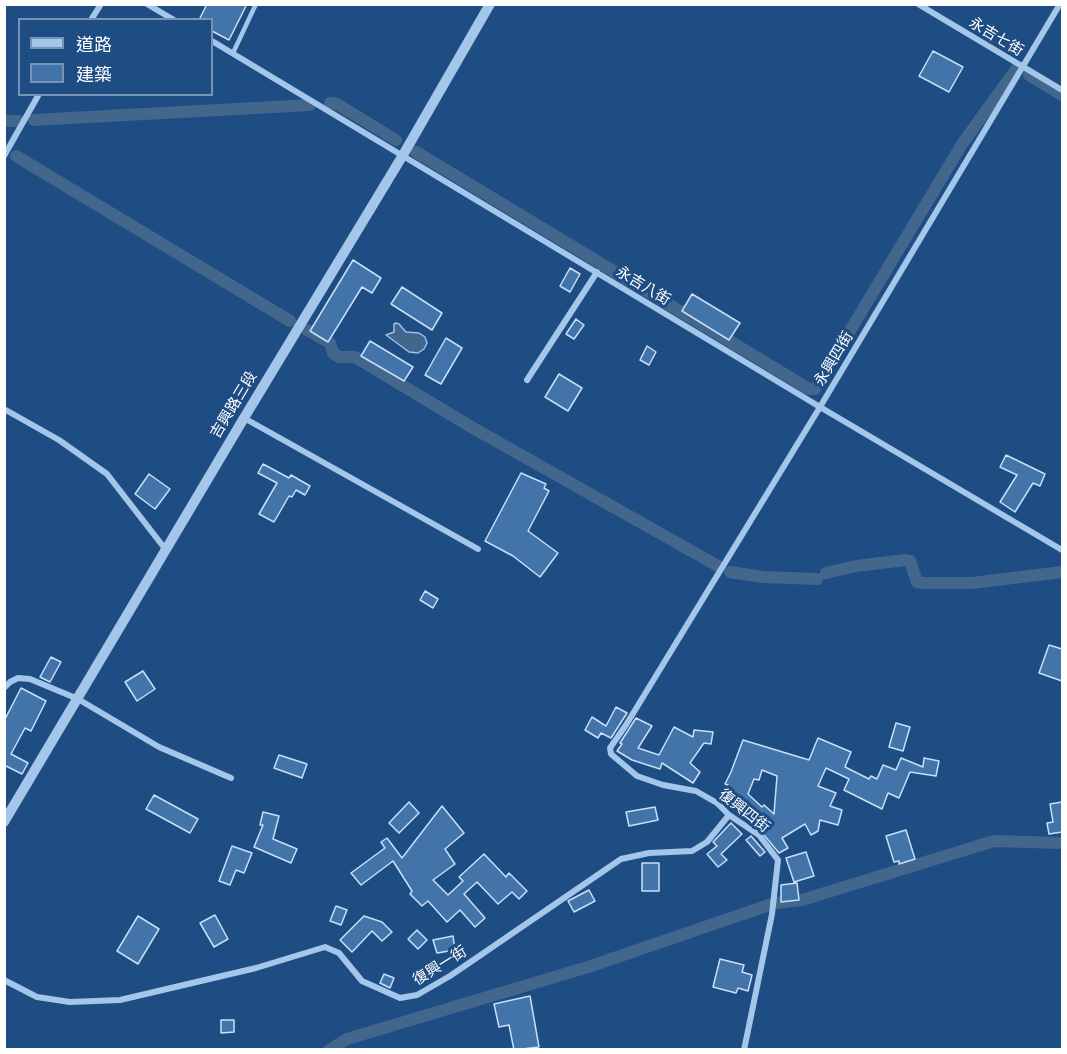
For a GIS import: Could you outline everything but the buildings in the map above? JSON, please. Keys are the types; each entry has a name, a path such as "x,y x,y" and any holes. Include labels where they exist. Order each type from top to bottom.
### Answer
{"street":[{"path":"92,18 101,4"},
{"path":"147,4 171,18"},
{"name":"吉興路三段","path":"4,822 403,155 490,4"},
{"name":"永吉七街","path":"918,4 1062,90"},
{"name":"永興四街","path":"626,725 820,407 1060,4"},
{"name":"永吉八街","path":"213,42 1062,550"},
{"path":"4,156 38,96"},
{"path":"527,380 597,272"},
{"path":"4,409 59,440 107,474 166,550"},
{"path":"244,418 478,549"},
{"path":"4,688 18,678 30,679 78,699 159,747 231,778"},
{"name":"復興四街","path":"626,725 610,748 611,754 637,776 663,785 696,791 717,803 729,815 759,835 778,860 772,914 744,1050"},
{"name":"復興一街","path":"4,980 37,997 70,1002 120,1000 256,968 325,946 339,953 362,981 400,998 417,995 450,976 621,859 649,853 692,851 707,842 729,815"}],"lane":[{"path":"233,53 256,4"}],"water":[{"path":"396,323 406,332 419,333 425,337 427,343 424,349 418,353 409,352 386,335 394,332"}],"waterway":[{"path":"416,152 809,389 815,389 962,144 1017,68"},
{"path":"1029,75 1062,95"},
{"path":"330,103 337,104 396,140"},
{"path":"34,120 310,105"},
{"path":"4,121 18,121"},
{"path":"16,156 290,321"},
{"path":"307,330 330,343 333,353 339,357 355,357 473,428 718,566"},
{"path":"826,573 856,566 905,560 910,561 917,582 923,583 972,583 1062,572"},
{"path":"730,572 763,577 817,579"},
{"path":"776,903 802,900 994,841 1062,843"},
{"path":"329,1050 347,1039 588,967 772,904"}]}
